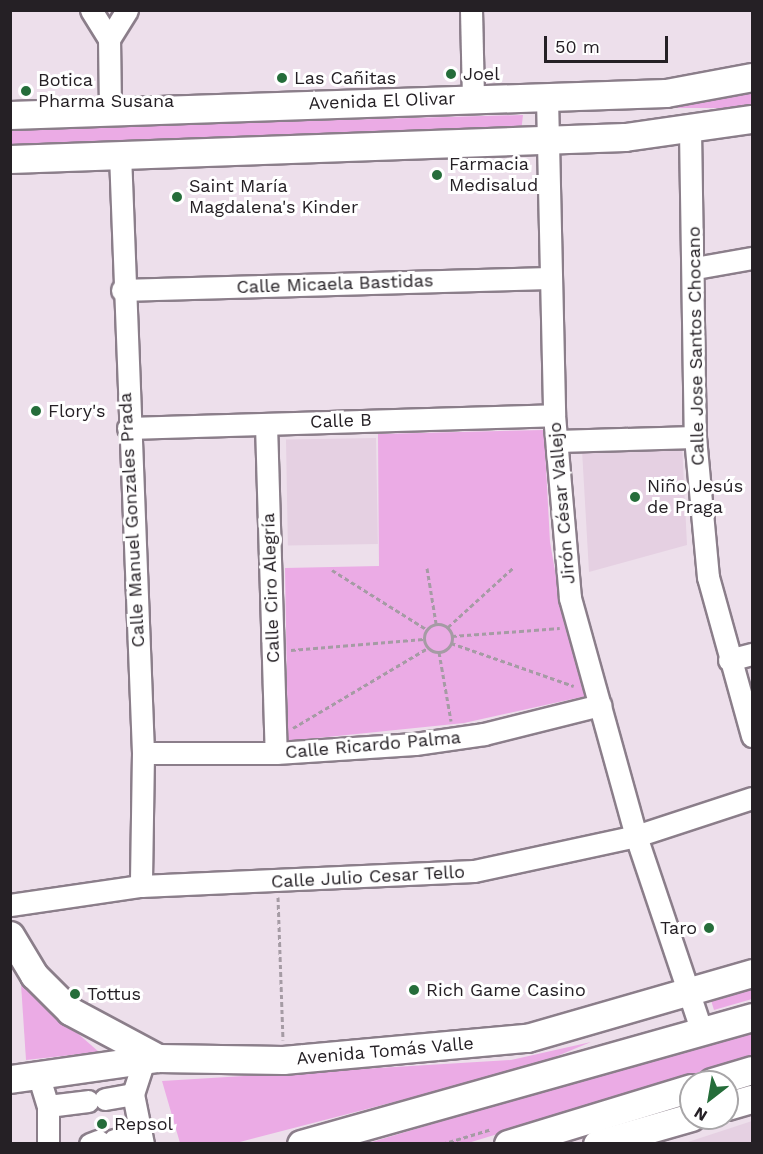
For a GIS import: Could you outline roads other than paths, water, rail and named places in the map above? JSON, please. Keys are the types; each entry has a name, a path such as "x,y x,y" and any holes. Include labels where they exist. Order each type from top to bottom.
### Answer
{"main road":[{"name":"Avenida El Olivar","path":"10,115 666,93 753,77"},
{"path":"10,159 546,141 690,130 753,119"},
{"path":"10,935 34,975 70,1011 151,1059"},
{"name":"Avenida Tomás Valle","path":"10,1079 151,1059 283,1060 527,1038 753,974"},
{"path":"301,1143 753,1017"},
{"path":"508,1143 679,1092"},
{"path":"597,1143 679,1120"}],"street":[{"path":"90,10 109,39 110,110"},
{"path":"109,39 128,10"},
{"path":"471,10 473,98"},
{"name":"Jirón César Vallejo","path":"547,98 548,278 564,566 576,626 636,836 702,1032"},
{"name":"Calle Jose Santos Chocano","path":"690,130 695,268 695,437 708,577 729,660 753,736"},
{"name":"Calle Manuel Gonzales Prada","path":"120,154 122,290 143,753 141,886"},
{"path":"695,268 753,258"},
{"name":"Calle Micaela Bastidas","path":"122,290 548,278"},
{"name":"Calle B","path":"128,428 554,415"},
{"name":"Calle Ciro Alegría","path":"266,424 276,746"},
{"path":"557,441 695,437"},
{"path":"729,660 753,654"},
{"name":"Calle Ricardo Palma","path":"143,753 454,740 598,699"},
{"name":"Calle Julio Cesar Tello","path":"10,905 141,886 278,882 474,871 636,836 753,798"},
{"path":"101,1142 142,1139 133,1094 151,1059"},
{"path":"38,1074 48,1106 48,1143"},
{"path":"48,1106 133,1094"}],"place":[{"name":"Joel","path":"451,74"},
{"name":"Las Cañitas","path":"282,78"},
{"name":"Botica Pharma Susana","path":"26,91"},
{"name":"Farmacia Medisalud","path":"437,175"},
{"name":"Saint María Magdalena's Kinder","path":"177,197"},
{"name":"Flory's","path":"36,411"},
{"name":"Niño Jesús de Praga","path":"635,497"},
{"name":"Taro","path":"709,928"},
{"name":"Rich Game Casino","path":"414,990"},
{"name":"Tottus","path":"75,994"},
{"name":"Repsol","path":"102,1124"}]}
